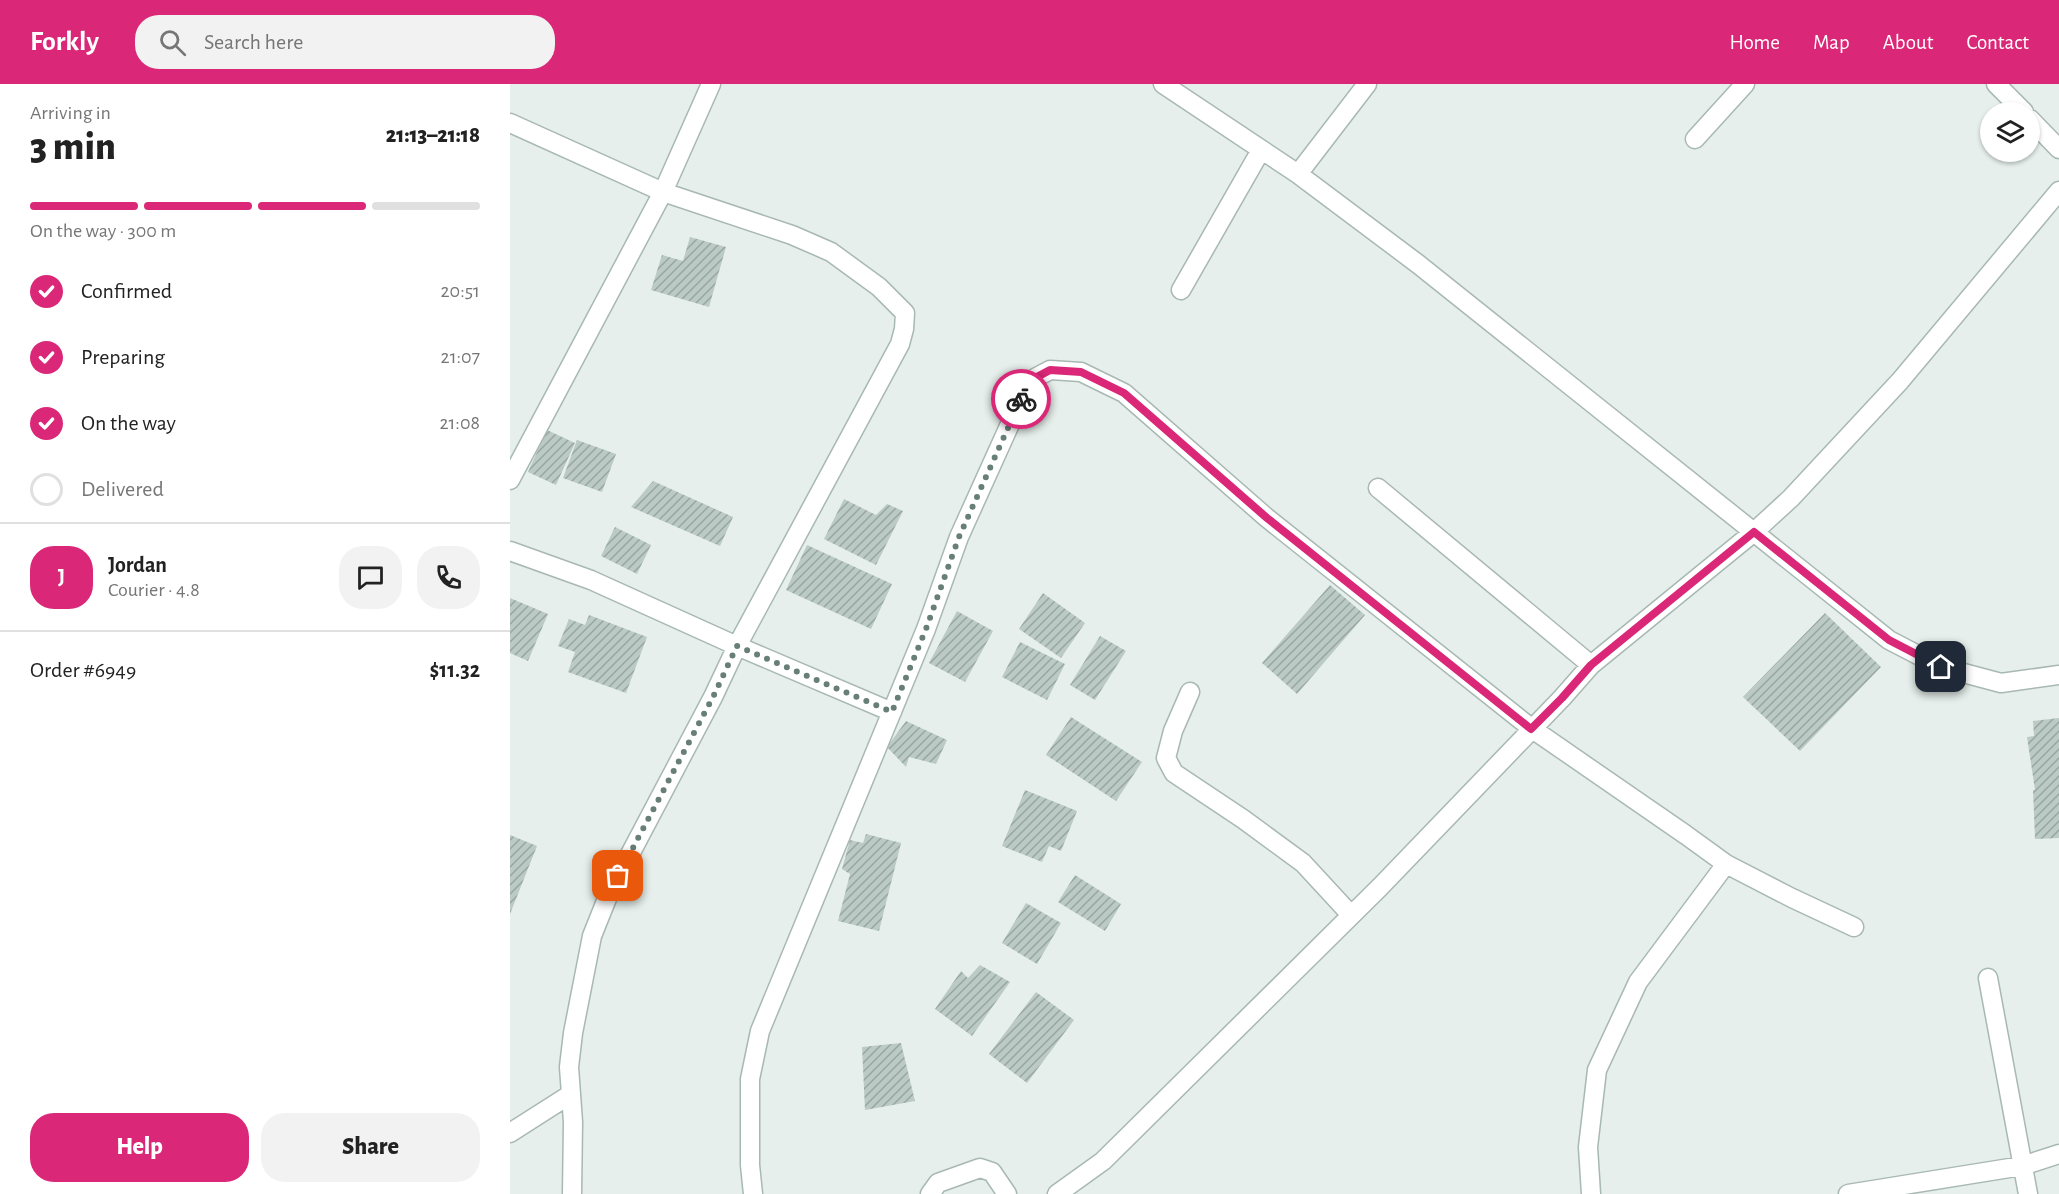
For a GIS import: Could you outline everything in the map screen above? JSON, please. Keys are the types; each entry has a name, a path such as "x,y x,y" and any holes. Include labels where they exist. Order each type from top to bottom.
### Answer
{"street":[{"path":"510,480 663,192 711,84"},
{"path":"1163,84 1298,174 1418,264 1889,640 1941,667 2001,683 2059,675"},
{"path":"1298,174 1367,84"},
{"path":"1695,139 1745,84"},
{"path":"1996,84 2014,102"},
{"path":"510,123 663,192 792,235 831,252 879,287 905,313 900,344 737,646 713,697 608,896 592,936 573,1033 569,1067 572,1194"},
{"path":"2040,130 2059,150"},
{"path":"1181,290 1261,150"},
{"path":"1057,1194 1103,1161 1351,915 1562,698 1591,665 1754,532 1791,498 1899,381 2059,191"},
{"path":"753,1194 750,1165 750,1079 760,1031 926,629 959,537 1024,393 1035,378 1050,370 1081,372 1124,393 1267,518 1531,729 1726,864 1854,927"},
{"path":"1378,488 1591,665"},
{"path":"510,552 591,580 737,646 892,712"},
{"path":"1190,692 1173,731 1166,758 1174,773 1304,863 1351,915"},
{"path":"1591,1194 1587,1148 1597,1070 1638,982 1726,864"},
{"path":"1988,978 2028,1194"},
{"path":"510,1133 571,1095"},
{"path":"1848,1194 2022,1166 2059,1154"},
{"path":"930,1194 938,1183 980,1168 992,1172 1007,1194"}],"building":[{"path":"690,237 726,247 709,307 651,290 662,255 683,261"},
{"path":"547,430 575,443 556,485 528,472"},
{"path":"577,440 616,454 602,492 563,478"},
{"path":"653,481 733,517 720,546 631,507"},
{"path":"844,499 876,515 887,504 903,511 876,565 824,539"},
{"path":"615,527 651,545 637,574 601,556"},
{"path":"807,545 892,584 871,629 786,590"},
{"path":"1330,585 1365,615 1297,694 1262,663"},
{"path":"1043,593 1085,623 1061,658 1019,629"},
{"path":"510,598 548,614 528,661 510,653"},
{"path":"957,611 993,631 965,682 929,663"},
{"path":"1825,613 1881,667 1800,751 1743,697"},
{"path":"589,615 647,637 626,693 568,672 575,652 558,646 569,619 585,625"},
{"path":"1100,636 1126,651 1095,700 1070,685"},
{"path":"1020,642 1065,664 1047,700 1002,677"},
{"path":"1071,717 1142,762 1116,801 1046,755"},
{"path":"2059,718 2059,838 2035,839 2033,790 2035,790 2027,737 2034,736 2033,721"},
{"path":"906,721 947,740 936,764 909,757 906,767 887,747"},
{"path":"1025,790 1077,811 1061,851 1049,846 1042,862 1002,846"},
{"path":"866,834 901,843 879,931 838,921 850,874 842,869 850,840 863,843"},
{"path":"510,835 537,846 510,914"},
{"path":"1075,875 1121,904 1105,931 1058,902"},
{"path":"1026,903 1061,923 1037,964 1002,943"},
{"path":"980,965 1010,982 972,1036 935,1009 961,971 968,978"},
{"path":"1036,992 1074,1020 1027,1083 989,1054"},
{"path":"901,1043 915,1101 865,1110 862,1047"}],"way so far":[{"path":"618,876 713,697 737,646 892,712 926,629 959,537 1021,399"}],"route":[{"path":"1021,399 1035,378 1050,370 1081,372 1124,393 1267,518 1531,729 1591,665 1754,532 1889,640 1941,667"}]}
